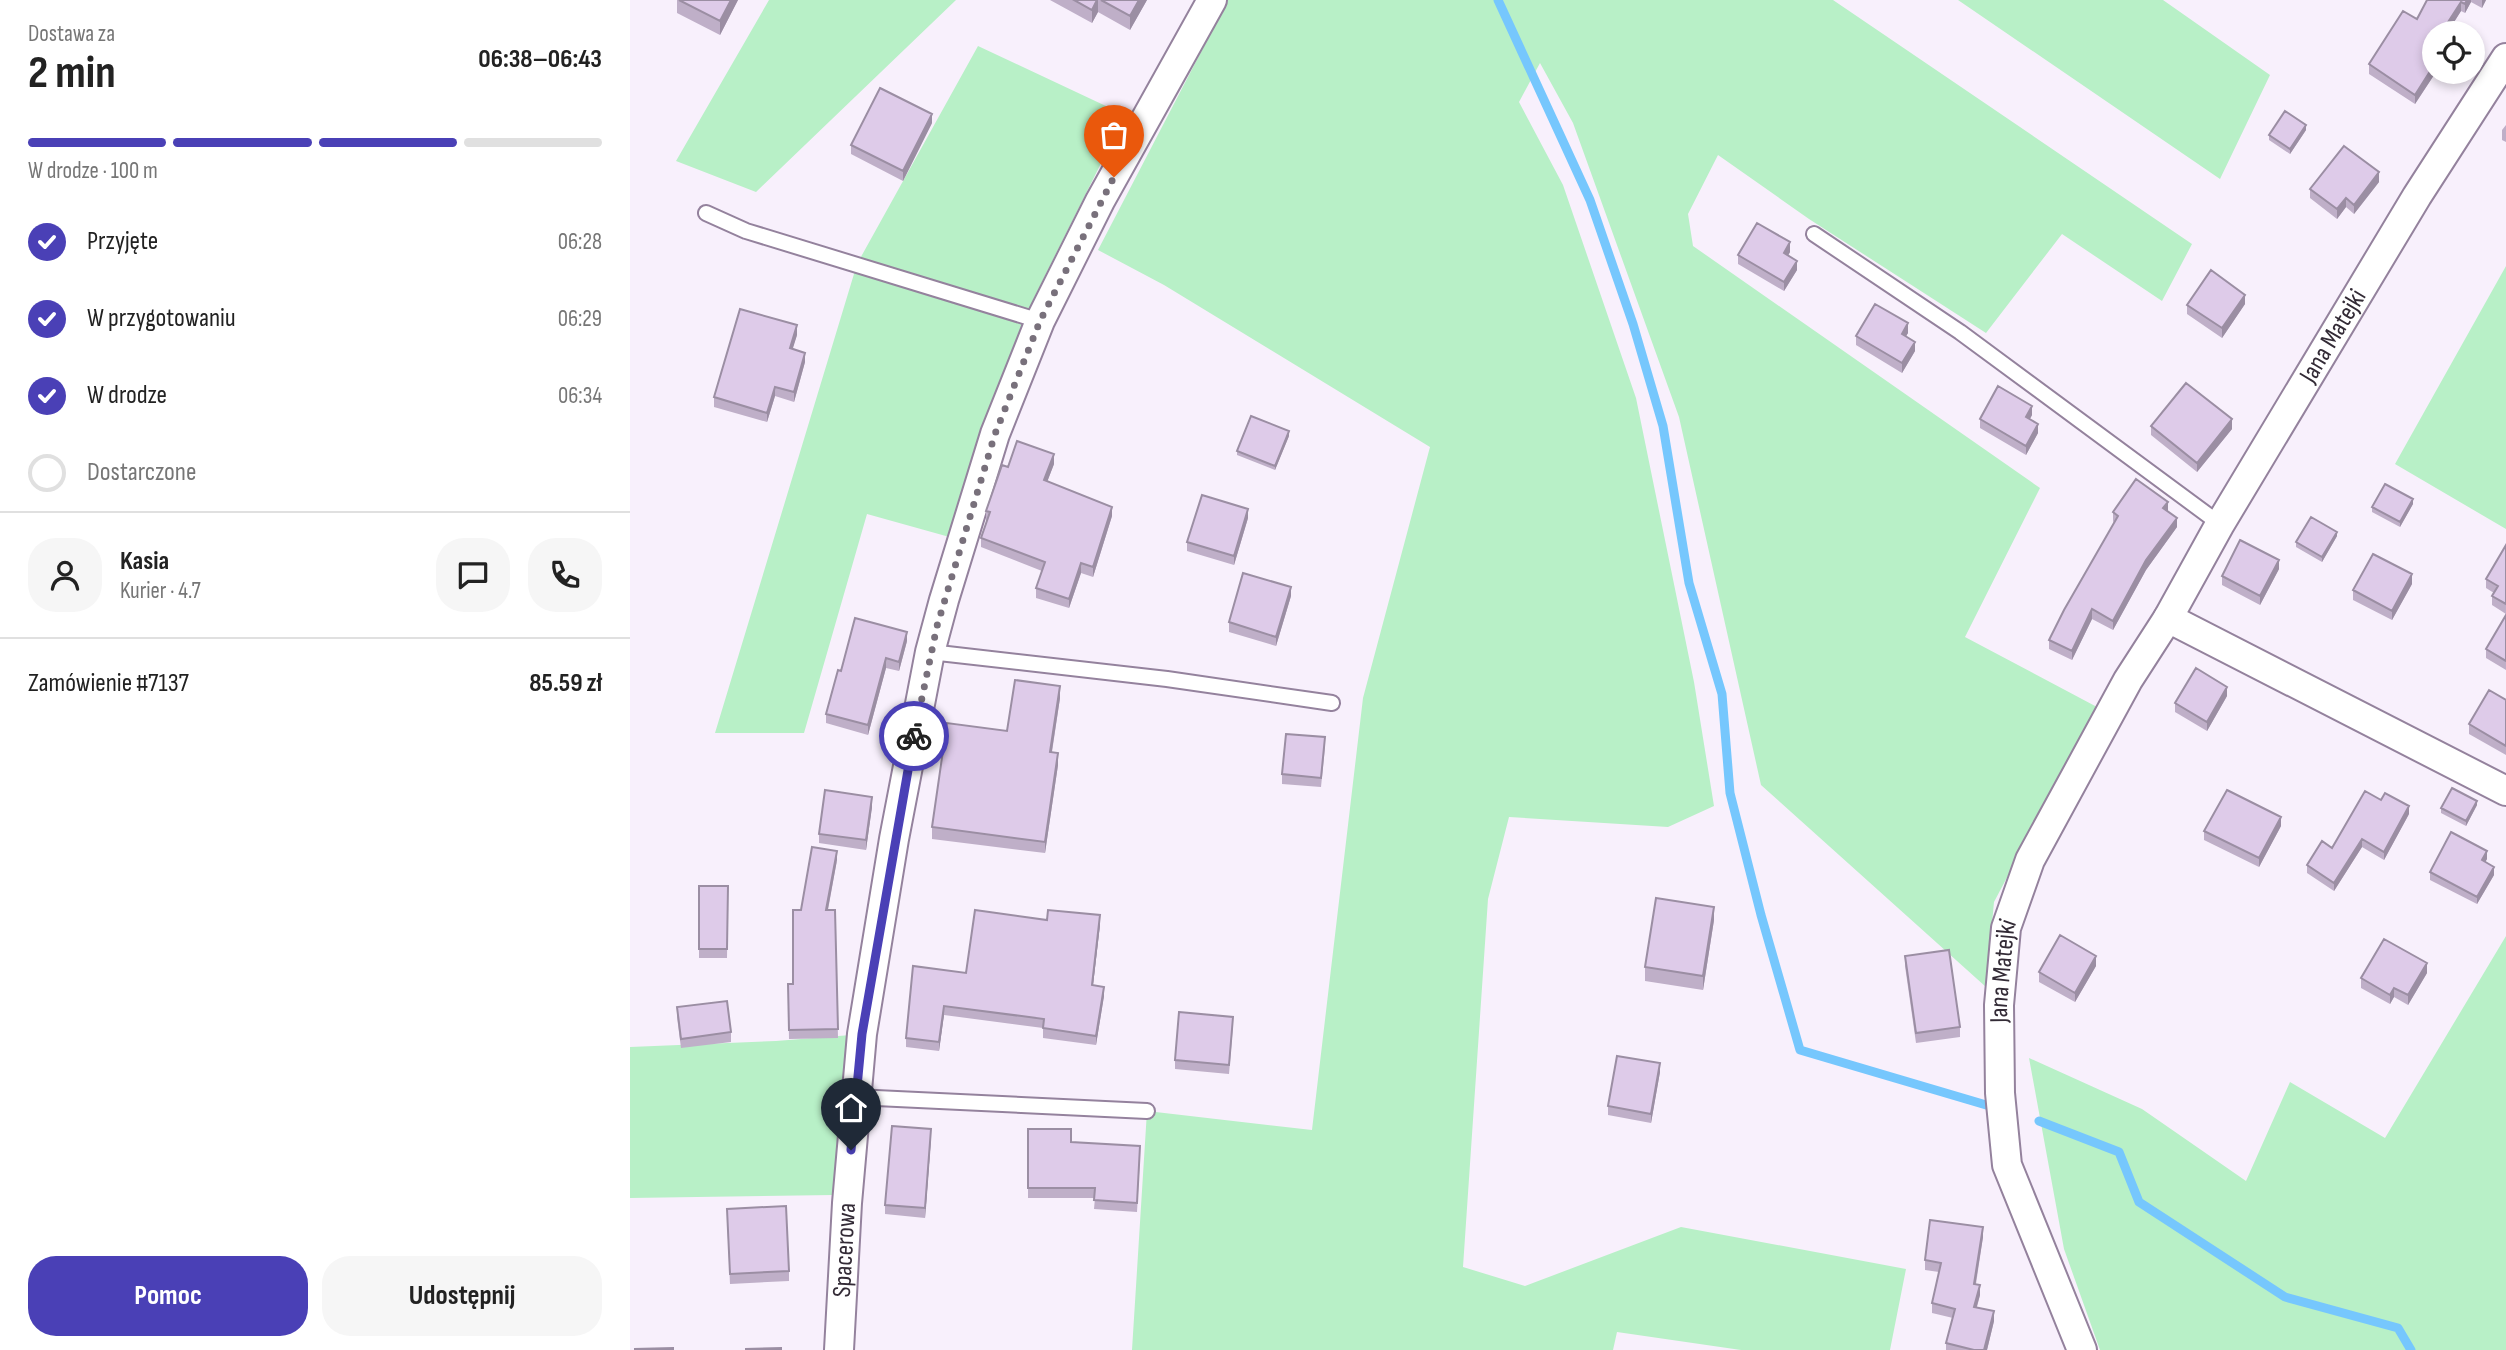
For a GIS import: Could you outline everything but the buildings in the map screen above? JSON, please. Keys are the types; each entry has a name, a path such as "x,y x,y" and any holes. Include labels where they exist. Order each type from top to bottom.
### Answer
{"street":[{"name":"Spacerowa","path":"839,1350 855,1097 862,1034 894,839 930,652 995,434 1040,321 1100,201 1212,0"},
{"name":"Jana Matejki","path":"2082,1350 2007,1166 2000,1093 1999,1005 2006,928 2030,860 2128,680 2168,618 2220,524 2417,196 2506,58"},
{"path":"2168,618 2506,791"}],"lane":[{"path":"706,213 747,231 1040,321"},
{"path":"1814,234 1960,332 2220,524"},
{"path":"930,652 1167,678 1332,703"},
{"path":"855,1097 1147,1111"}],"green space":[{"path":"769,0 956,0 756,192 676,161"},
{"path":"1228,0 1833,0 2192,244 2162,301 2062,234 1986,333 1809,219 1718,155 1688,214 1693,246 2040,488 1965,637 2097,707 1994,902 1986,987 1761,785 1679,417 1573,123 1540,63 1519,102 1563,185 1636,398 1694,682 1714,806 1668,827 1509,817 1488,899 1463,1267 1525,1286 1681,1227 1906,1269 1890,1350 1741,1350 1617,1332 1613,1350 1132,1350 1147,1111 1312,1130 1363,698 1430,447 1164,285 1098,250"},
{"path":"1958,0 2163,0 2270,75 2220,179"},
{"path":"978,46 1125,115 1033,300 953,538 867,514 804,733 715,733 857,264"},
{"path":"2506,266 2506,529 2395,464"},
{"path":"2506,936 2506,1350 2100,1350 2064,1249 2029,1058 2142,1109 2246,1181 2290,1082 2385,1138"},
{"path":"851,1035 834,1195 630,1198 630,1047"}],"waterway":[{"path":"1498,0 1590,200 1633,324 1663,426 1689,583 1722,694 1730,793 1761,915 1800,1050 1993,1107"},
{"path":"2039,1121 2119,1152 2139,1202 2285,1297 2398,1328 2411,1350"}],"way so far":[{"path":"914,736 930,652 995,434 1040,321 1114,177"}],"route":[{"path":"851,1150 862,1034 914,736"}]}
